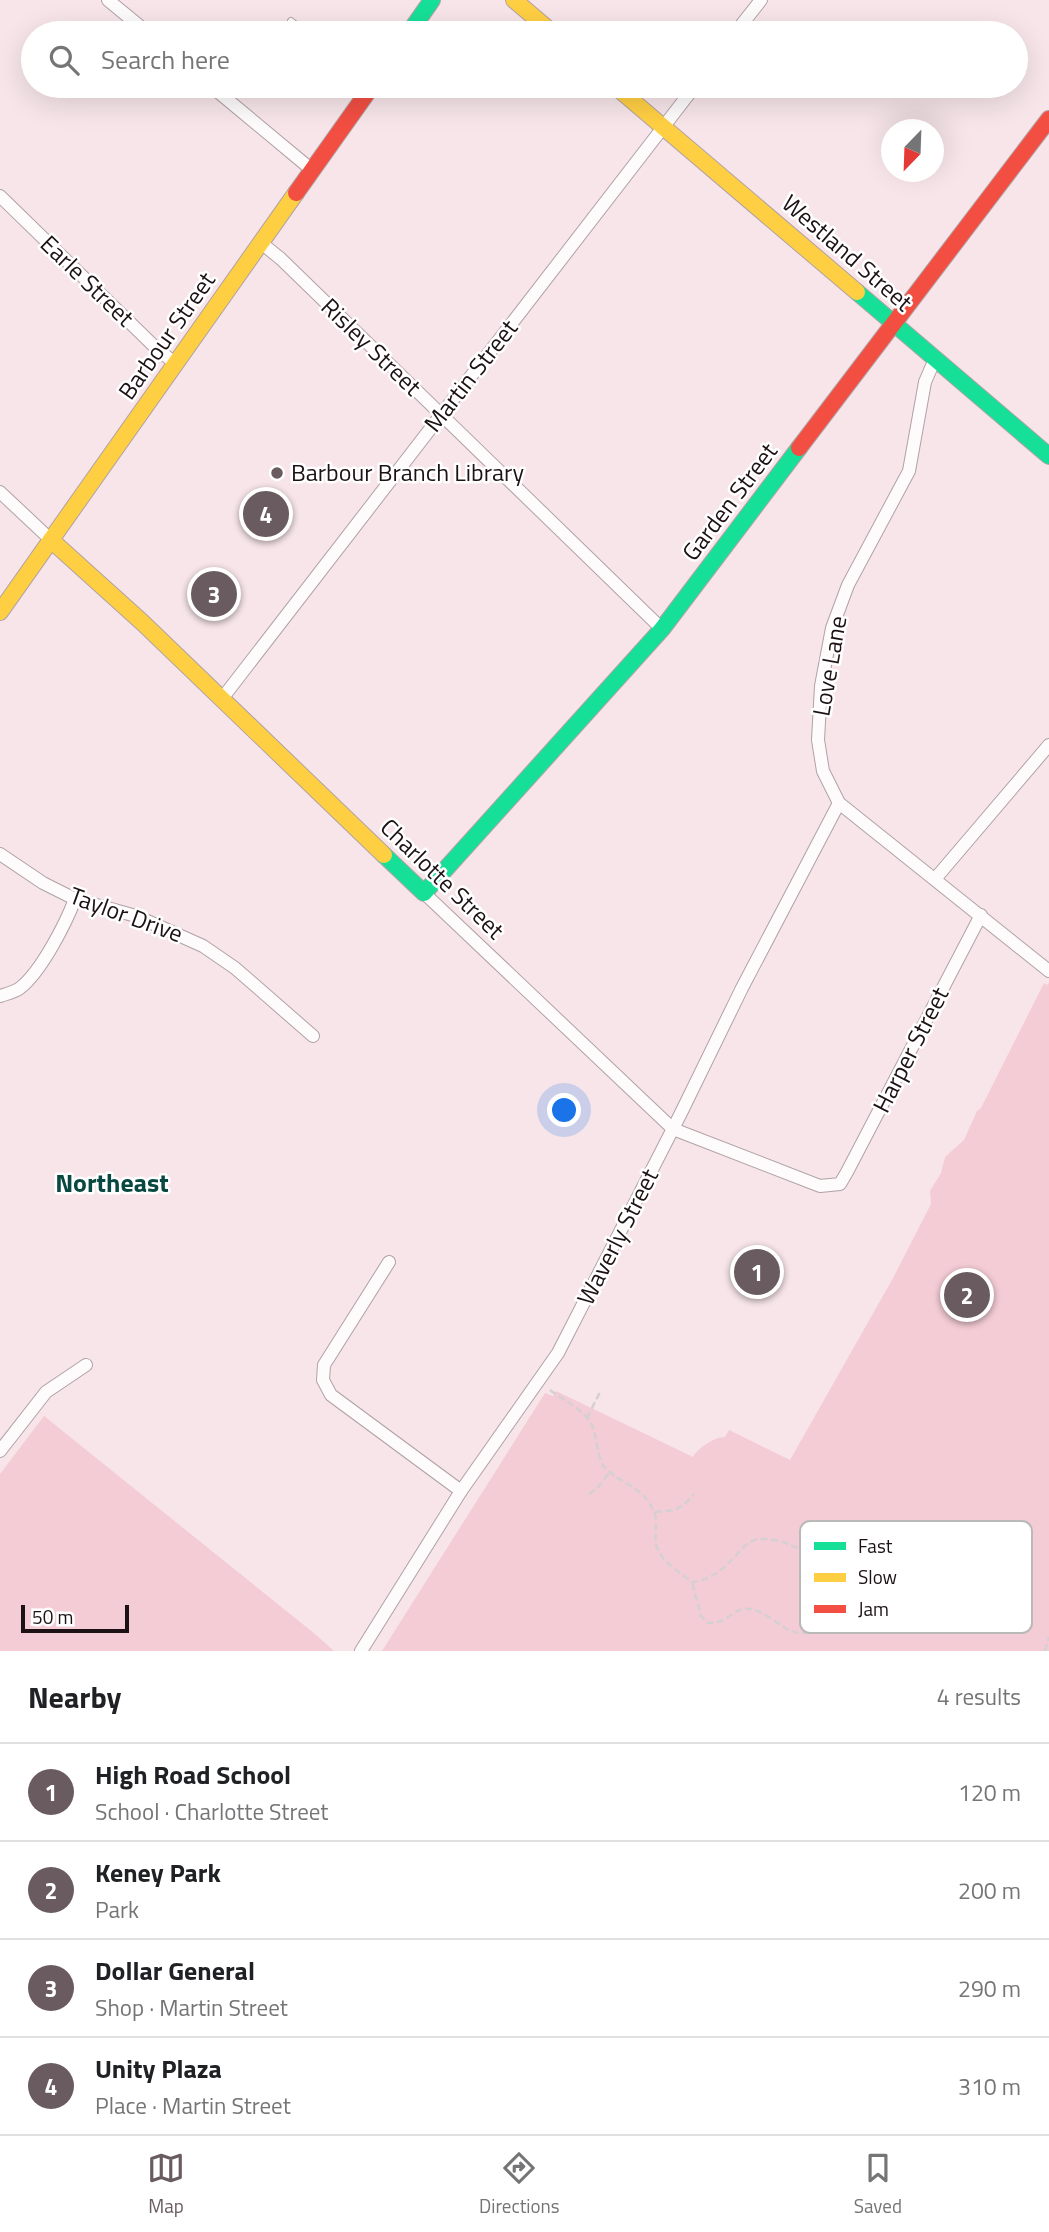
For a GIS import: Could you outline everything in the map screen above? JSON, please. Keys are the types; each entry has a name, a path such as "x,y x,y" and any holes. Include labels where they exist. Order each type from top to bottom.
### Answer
{"street":[{"path":"108,0 133,21"},
{"path":"417,21 432,0"},
{"path":"514,0 538,21"},
{"path":"744,21 761,0"},
{"path":"225,98 312,170"},
{"name":"Barbour Street","path":"0,612 363,98"},
{"name":"Westland Street","path":"629,98 1049,456"},
{"name":"Martin Street","path":"221,700 686,98"},
{"name":"Garden Street","path":"424,893 662,629 1049,118"},
{"name":"Earle Street","path":"0,196 176,364"},
{"name":"Risley Street","path":"260,242 281,259 662,629"},
{"name":"Love Lane","path":"934,359 925,382 909,471 848,585 832,628 821,686 818,740 822,771 839,803 1049,971"},
{"path":"0,492 51,540"},
{"name":"Charlotte Street","path":"51,540 143,623 673,1129 820,1186 841,1184"},
{"path":"935,879 1049,745"},
{"name":"Waverly Street","path":"361,1651 461,1491 558,1353 742,988 839,803"},
{"name":"Taylor Drive","path":"0,854 25,872 75,899 135,916 203,946 235,968 313,1036"},
{"path":"0,996 20,988 34,972 67,921 75,899"},
{"name":"Harper Street","path":"841,1184 981,915"},
{"path":"389,1262 324,1366 323,1380 331,1395 461,1491"},
{"path":"0,1451 46,1392 86,1365"}],"path":[{"path":"538,1381 587,1418 593,1425 602,1463 610,1472 638,1490 655,1512 656,1544 659,1553 692,1582 701,1616 708,1623 720,1623 743,1609 757,1611 792,1632 800,1633"},
{"path":"587,1418 601,1390"},
{"path":"589,1494 610,1472"},
{"path":"655,1512 672,1511 685,1505 694,1494"},
{"path":"692,1582 703,1581 719,1574 749,1542 761,1538 784,1541 800,1548"},
{"path":"1045,1651 1049,1637"}],"shaded area":[{"path":"1044,983 1049,983 1049,1651 382,1651 545,1393 553,1396 556,1391 693,1457 707,1444 725,1437 729,1430 790,1460 892,1280 931,1204 930,1191 941,1173 945,1157 964,1140 977,1111 981,1108"},
{"path":"44,1416 334,1651 0,1651 0,1474"}],"traffic: fast":[{"path":"417,21 432,0"},
{"path":"857,292 1049,456"},
{"path":"384,855 424,893 662,629 799,448"}],"traffic: slow":[{"path":"514,0 539,21"},
{"path":"629,98 857,292"},
{"path":"0,612 296,193"},
{"path":"51,540 143,623 384,855"}],"traffic: jam":[{"path":"296,193 363,98"},
{"path":"799,448 1049,119"}],"place":[{"name":"Barbour Branch Library","path":"277,473"},
{"name":"Unity Plaza","path":"266,514"},
{"name":"Dollar General","path":"214,594"},
{"name":"High Road School","path":"757,1272"},
{"name":"Keney Park","path":"967,1295"}],"district":[{"name":"Northeast","path":"112,1183"}]}
